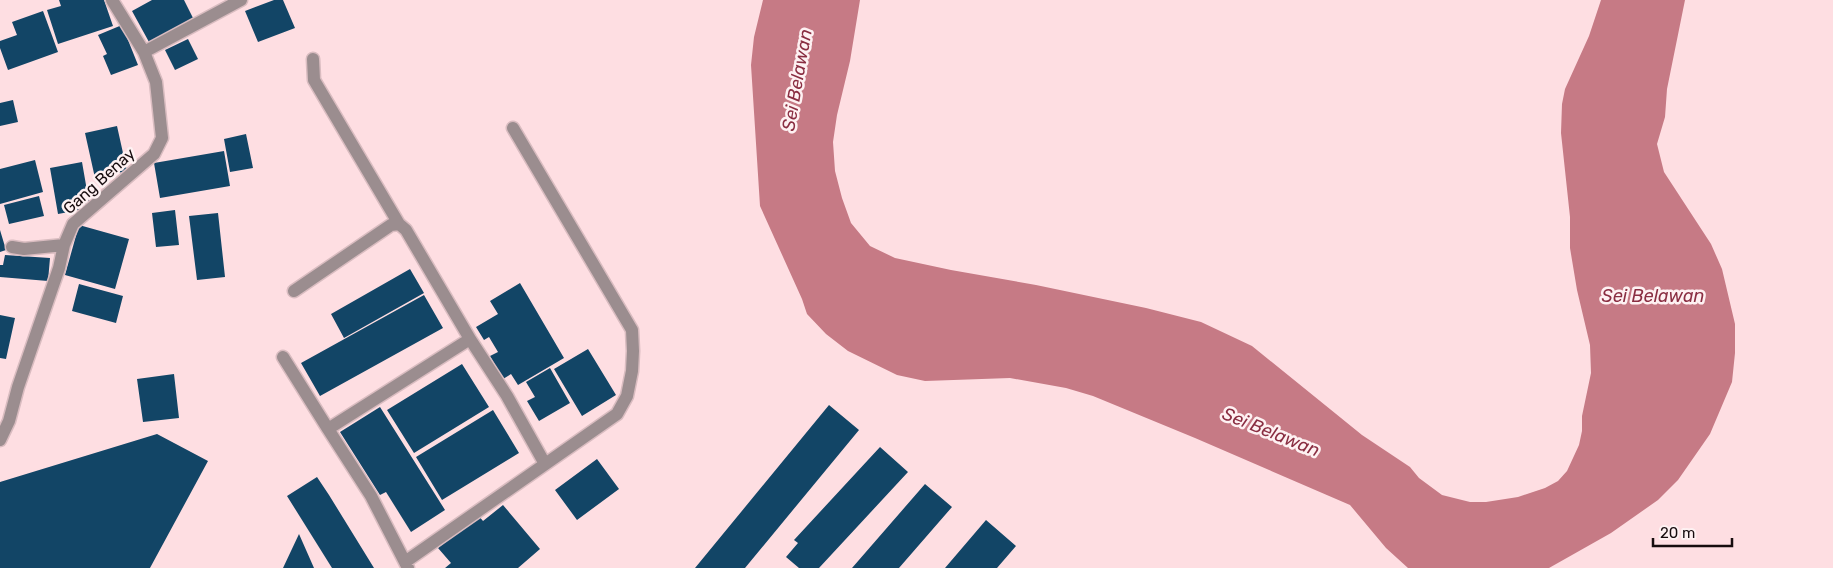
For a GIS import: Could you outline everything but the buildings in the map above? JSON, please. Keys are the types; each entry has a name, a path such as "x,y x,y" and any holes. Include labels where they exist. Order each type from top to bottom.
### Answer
{"street":[{"name":"Gang Benay","path":"0,440 9,421 18,387 59,268 64,245 73,224 154,154 162,138 156,82 144,52 112,0"},
{"path":"144,52 241,0"},
{"path":"313,59 314,80 398,224 406,230 470,339 507,396 545,464"},
{"path":"283,357 371,496 407,565 617,414 627,396 629,388 633,351 632,330 513,128"},
{"path":"294,291 391,225 398,224"},
{"path":"12,247 24,249 64,245"},
{"path":"328,428 470,339"}],"water":[{"name":"Sei Belawan","path":"763,0 860,0 850,61 837,115 833,142 835,171 842,198 851,223 870,246 895,258 1146,308 1201,322 1252,346 1362,435 1410,467 1419,478 1442,495 1470,502 1486,502 1518,497 1545,488 1558,481 1567,471 1579,445 1582,431 1582,416 1591,373 1590,345 1577,290 1570,248 1570,217 1561,133 1562,104 1565,89 1589,36 1601,0 1685,0 1667,89 1665,117 1657,144 1664,172 1711,244 1722,269 1735,324 1732,382 1710,434 1678,480 1658,500 1611,533 1549,568 1408,568 1386,548 1350,505 1093,396 1066,388 1010,378 925,381 897,375 848,351 826,334 807,314 760,206 751,65 754,37"}]}
